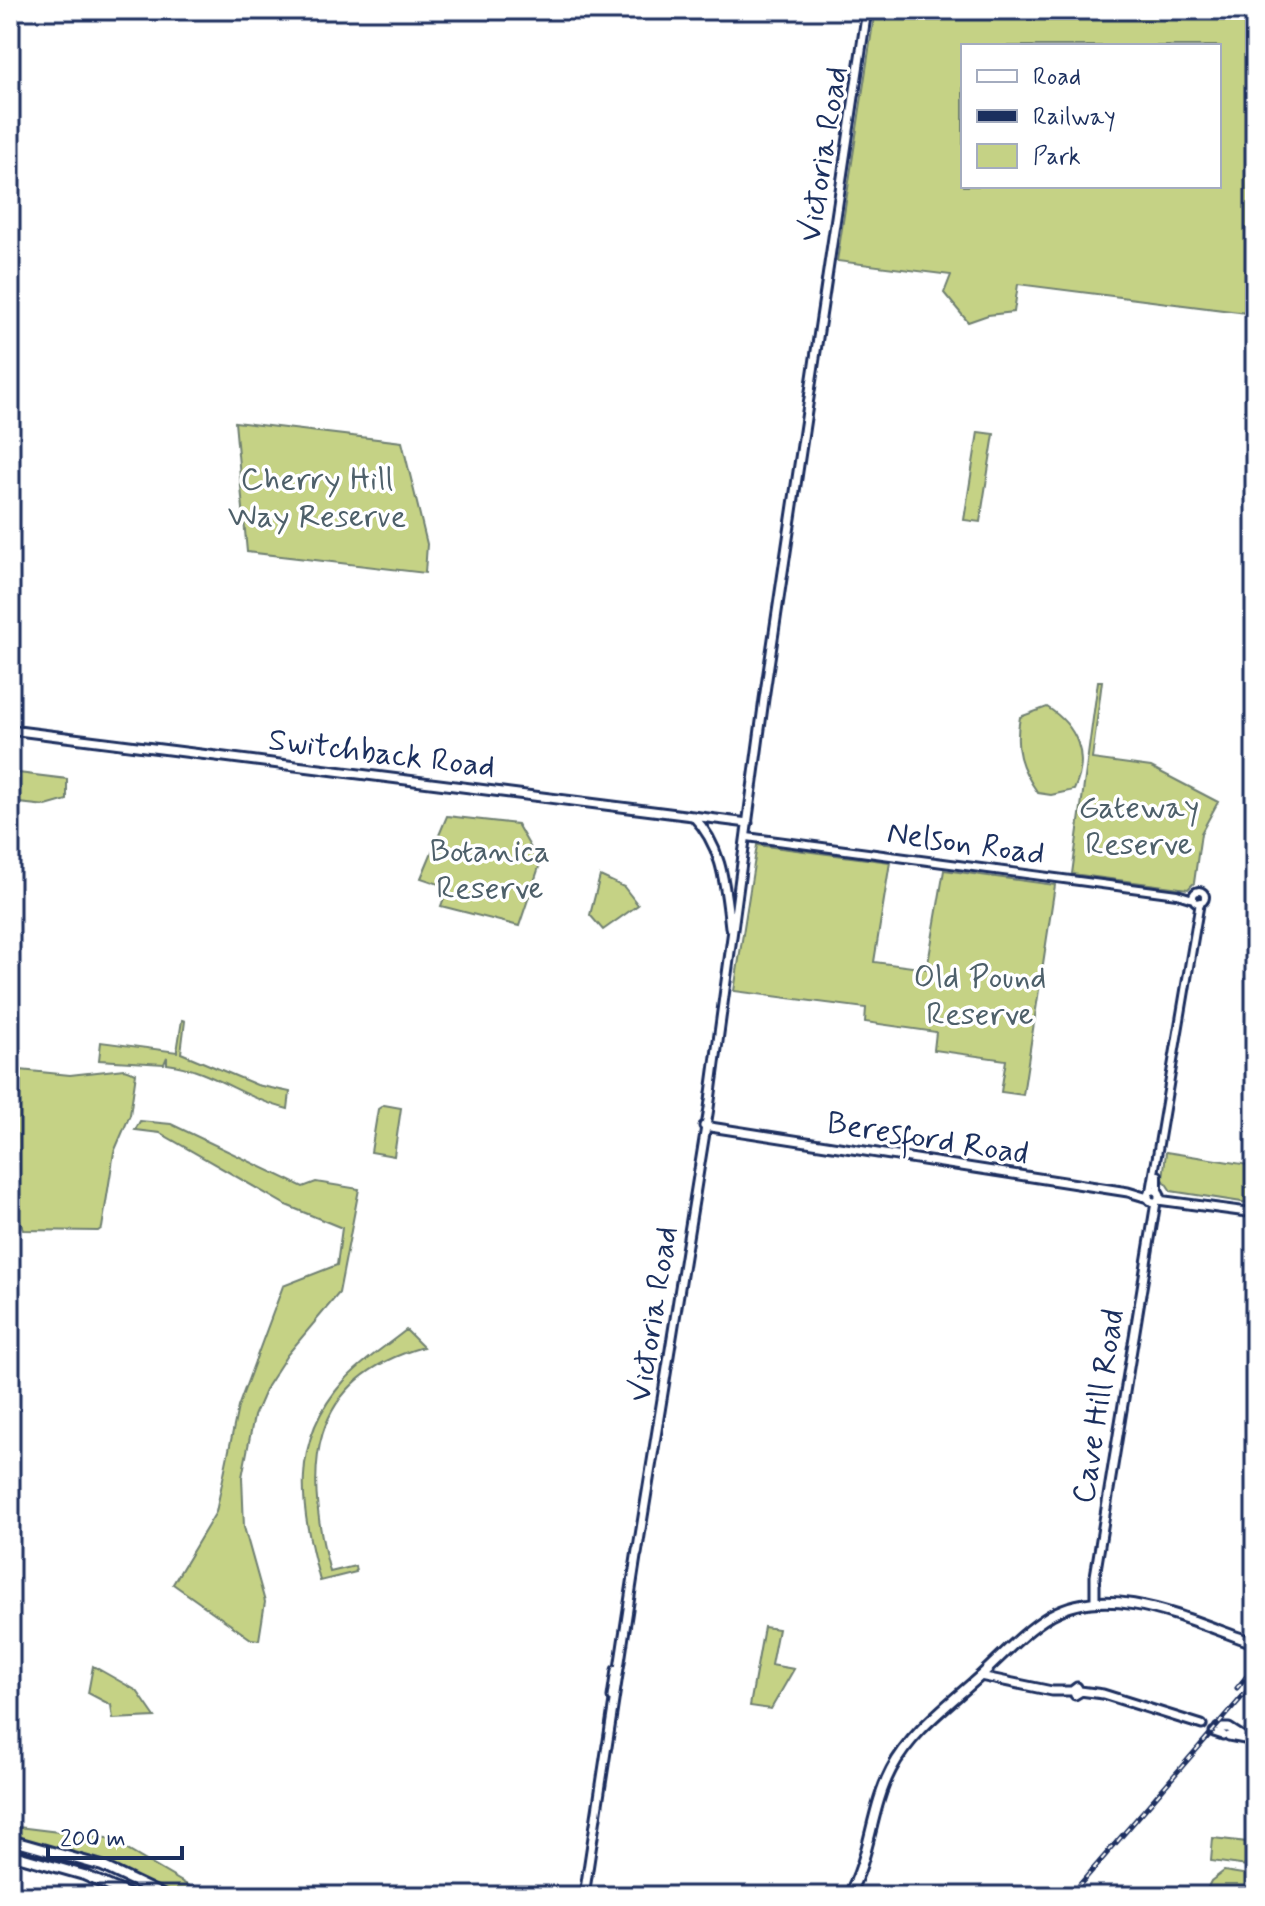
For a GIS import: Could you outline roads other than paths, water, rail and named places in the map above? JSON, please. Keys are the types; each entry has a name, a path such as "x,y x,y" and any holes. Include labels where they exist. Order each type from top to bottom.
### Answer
{"highway":[{"path":"848,1896 861,1866 879,1798 897,1758 922,1729 1049,1617 1073,1606 1095,1602 1138,1606 1255,1643"},
{"path":"10,1840 102,1866 165,1896"},
{"path":"10,1854 84,1875 132,1896"}],"main road":[{"name":"Victoria Road","path":"584,1896 732,937 867,10"},
{"name":"Switchback Road","path":"10,730 748,823"},
{"path":"692,816 710,836 718,853 732,937"},
{"name":"Beresford Road","path":"703,1128 1255,1211"},
{"name":"Cave Hill Road","path":"1095,1602 1095,1576 1154,1196"},
{"path":"980,1676 1052,1691 1103,1694 1201,1726"},
{"path":"1223,1731 1255,1741"}],"street":[{"name":"Nelson Road","path":"747,837 1196,899"},
{"name":"Cave Hill Road","path":"1154,1196 1196,899"}],"tunnel":[{"path":"1202,1725 1218,1728"}],"railway":[{"path":"1237,1688 1255,1666"},
{"path":"1070,1896 1255,1682"}],"park label":[{"name":"Cherry Hill Way Reserve","path":"317,496"},
{"name":"Gateway Reserve","path":"1139,824"},
{"name":"Botanica Reserve","path":"490,868"},
{"name":"Old Pound Reserve","path":"980,994"}]}
